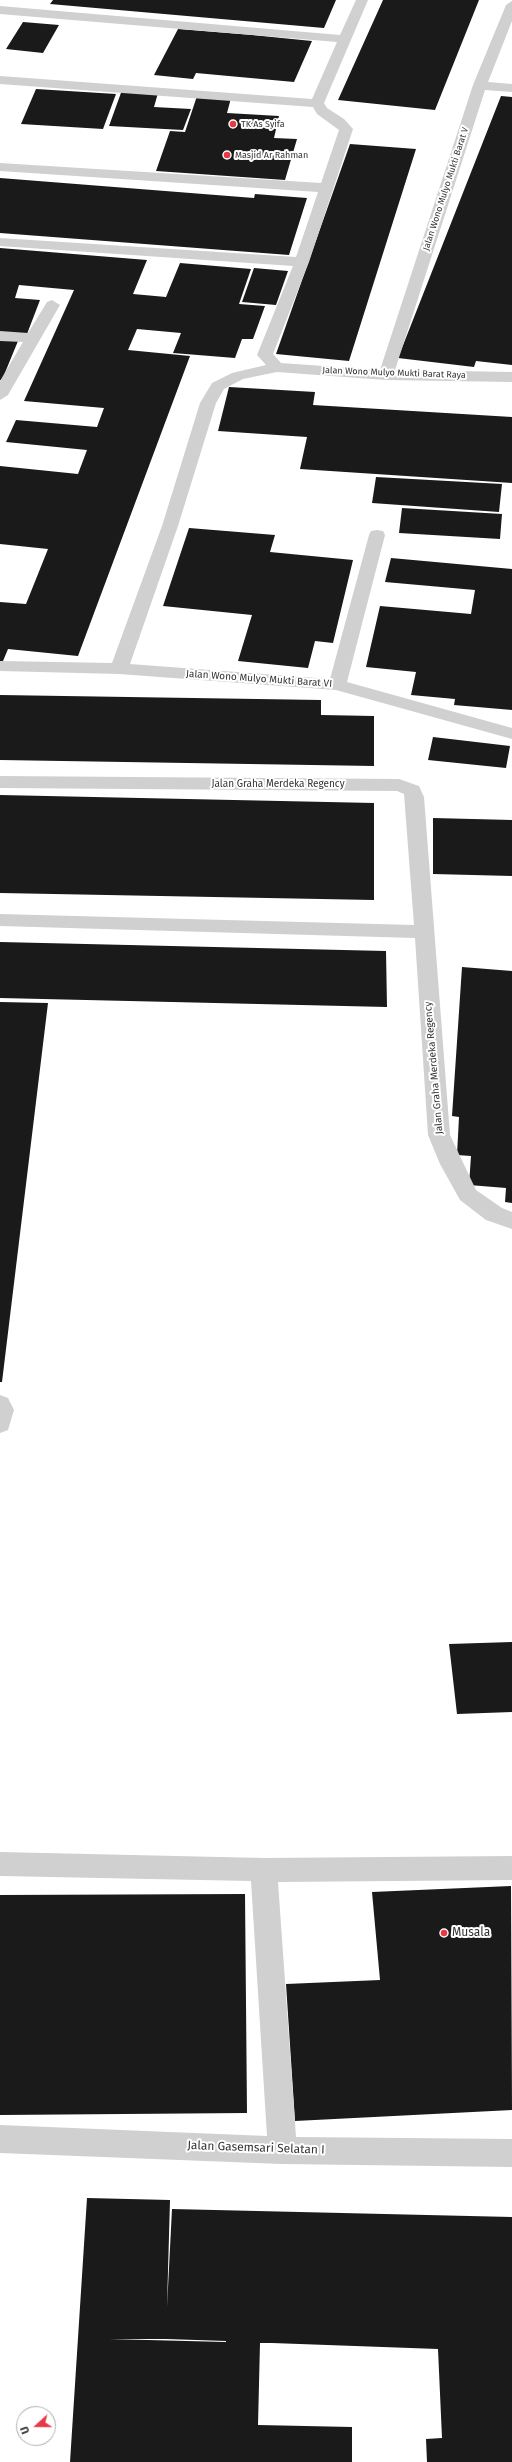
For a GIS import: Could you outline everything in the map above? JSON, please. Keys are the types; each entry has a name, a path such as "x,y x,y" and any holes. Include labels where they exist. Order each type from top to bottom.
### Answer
{"street":[{"path":"317,103 362,0"},
{"name":"Jalan Wono Mulyo Mukti Barat V","path":"386,375 480,85 512,5"},
{"path":"0,10 345,39"},
{"path":"0,80 317,103"},
{"path":"480,85 512,88"},
{"path":"277,367 265,355 302,262 325,188 346,130 339,122 322,110 317,103"},
{"path":"0,167 325,188"},
{"path":"0,242 302,262"},
{"path":"0,395 52,305"},
{"path":"0,336 32,338"},
{"name":"Jalan Wono Mulyo Mukti Barat Raya","path":"119,668 170,526 208,403 218,386 238,376 277,367 386,375 512,377"},
{"path":"337,685 377,535"},
{"name":"Jalan Wono Mulyo Mukti Barat VI","path":"0,666 119,668 337,685 512,734"},
{"name":"Jalan Graha Merdeka Regency","path":"0,782 399,785 408,787 415,797 439,1134 451,1164 468,1195 494,1214 512,1221"},
{"path":"0,920 424,932"},
{"path":"0,1404 2,1410 0,1424"},
{"path":"0,1864 264,1870 512,1868"},
{"path":"264,1870 282,2150"},
{"name":"Jalan Gasemsari Selatan I","path":"0,2139 282,2150 512,2153"}],"building":[{"path":"53,0 336,0 324,28 50,4"},
{"path":"383,0 479,0 435,110 338,100"},
{"path":"23,22 59,25 43,53 6,49"},
{"path":"178,29 312,41 294,82 196,73 193,79 154,75"},
{"path":"36,89 116,94 103,129 21,124"},
{"path":"122,90 158,93 154,107 191,109 183,130 109,126"},
{"name":"Masjid Ar Rahman","path":"197,96 231,98 227,113 279,116 274,138 297,139 285,180 156,171 170,131 185,132"},
{"path":"501,96 512,97 512,365 476,361 474,367 398,358"},
{"path":"350,144 416,149 349,361 276,354"},
{"path":"0,178 254,198 255,194 307,198 289,255 0,233"},
{"path":"0,248 147,260 133,294 166,297 180,263 251,269 239,304 265,306 253,339 242,339 235,358 173,353 181,333 137,329 128,350 190,356 78,656 8,649 3,661 0,661 0,602 26,604 48,549 0,544 0,466 78,474 87,450 6,442 16,420 97,427 104,408 24,401 74,290 19,285 15,298 40,300 27,334 0,332"},
{"path":"254,268 288,271 276,305 242,302"},
{"path":"0,339 18,341 2,380 0,380"},
{"path":"229,387 315,392 313,405 512,417 512,483 300,469 307,437 218,431"},
{"path":"376,477 502,484 499,512 372,503"},
{"path":"402,508 502,514 500,539 399,533"},
{"path":"189,528 275,535 270,552 353,560 333,643 315,641 308,668 238,661 252,615 163,606"},
{"path":"391,558 512,569 512,710 454,705 455,699 411,695 416,672 366,667 380,606 471,614 475,590 385,582"},
{"path":"0,695 321,700 321,715 374,716 374,766 0,760"},
{"path":"433,737 510,746 506,768 428,760"},
{"path":"0,795 374,803 374,900 0,893"},
{"path":"433,818 512,820 512,876 433,874"},
{"path":"0,942 386,951 387,1007 0,998"},
{"path":"462,967 512,971 512,1203 505,1202 506,1188 469,1185 471,1156 457,1155 459,1117 452,1116"},
{"path":"0,1002 48,1003 2,1382 0,1382"},
{"path":"512,1642 512,1712 457,1714 449,1644"},
{"path":"511,1886 512,2110 295,2121 286,1984 380,1980 372,1892"},
{"path":"245,1894 247,2113 0,2115 0,1895"},
{"path":"87,2198 170,2200 167,2307 172,2209 512,2217 512,2462 427,2462 426,2439 442,2438 438,2349 260,2343 258,2425 352,2427 352,2462 70,2462","holes":["109,2339 226,2341 226,2342"]}],"place":[{"name":"TK As Syifa","path":"233,124"},
{"name":"Masjid Ar Rahman","path":"227,155"},
{"name":"Musala","path":"444,1933"}]}
